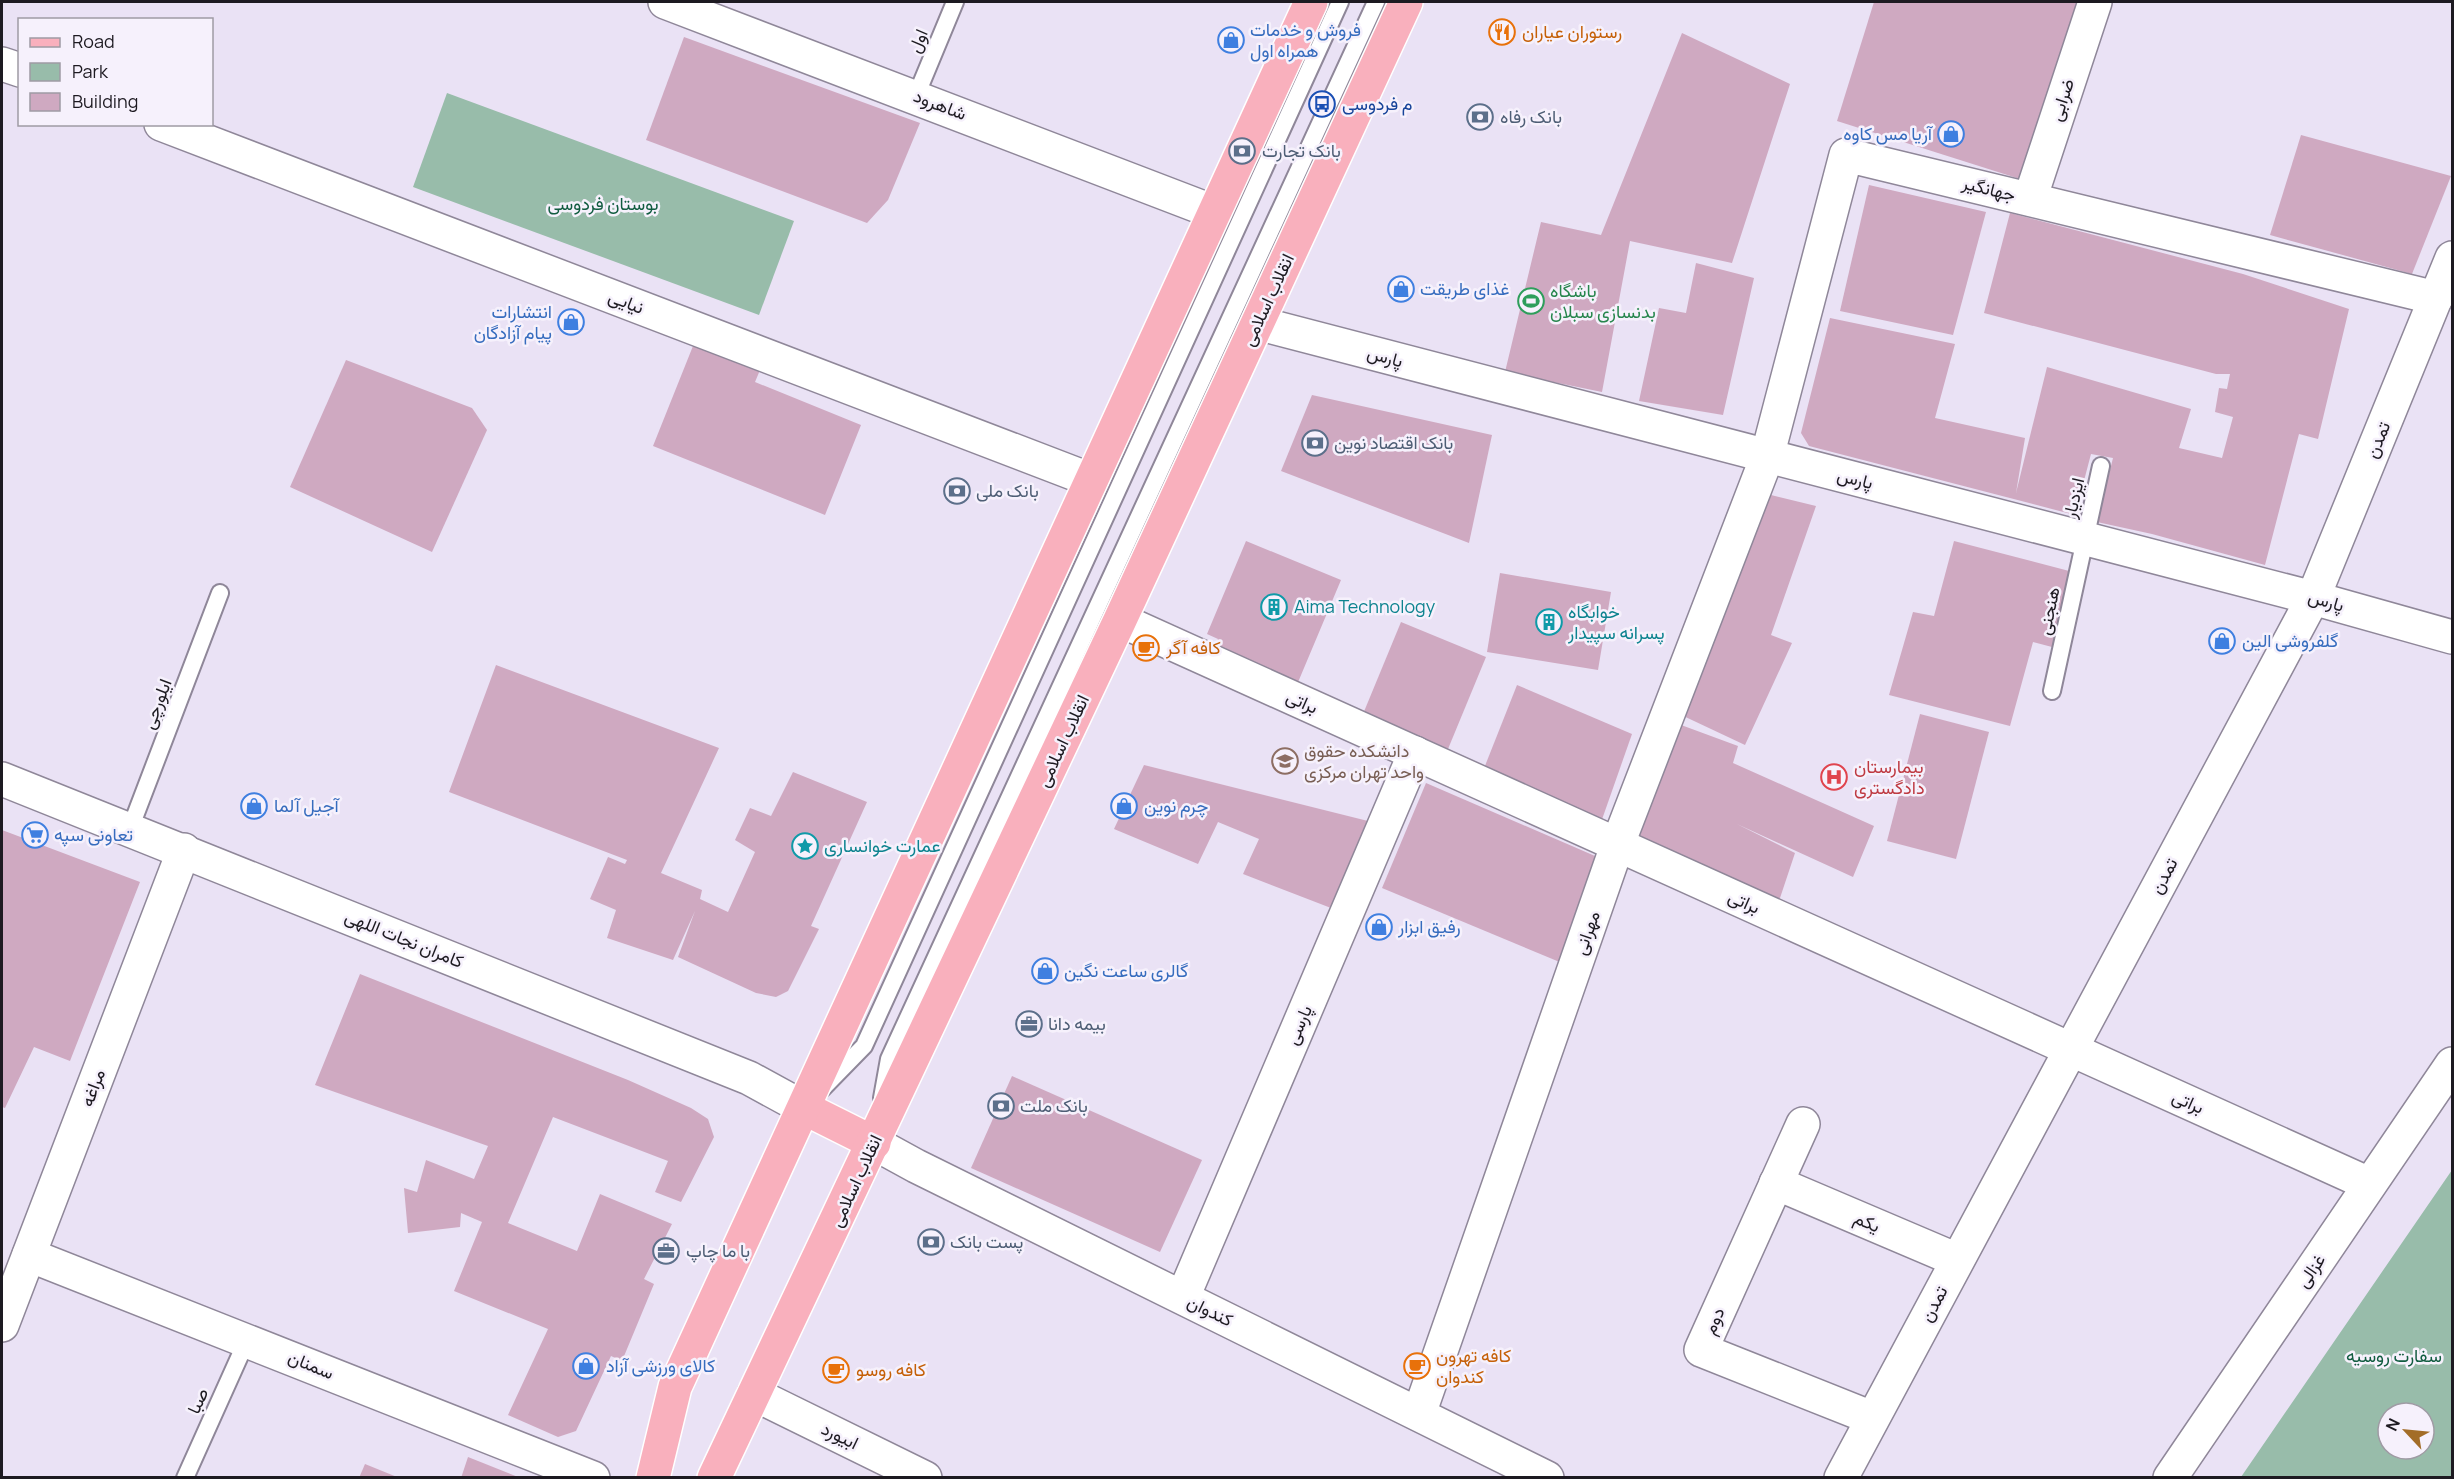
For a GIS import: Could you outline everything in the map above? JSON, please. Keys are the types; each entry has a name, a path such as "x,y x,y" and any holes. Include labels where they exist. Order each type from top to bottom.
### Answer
{"main road":[{"path":"630,1478 675,1387 804,1108 1311,2"},
{"name":"انقلاب اسلامی","path":"714,1478 1120,620 1406,2"},
{"path":"804,1108 874,1143"},
{"path":"653,1478 675,1387"},
{"path":"735,1478 754,1394"}],"street":[{"name":"شاهرود","path":"664,2 916,96 1214,212"},
{"name":"ضرابی","path":"2030,199 2095,2"},
{"path":"2,64 18,69"},
{"name":"نیایی","path":"166,126 1091,480"},
{"name":"جهانگیر","path":"1767,457 1846,155 2436,298"},
{"name":"تمدن","path":"1841,1478 2313,598 2452,258"},
{"name":"پارس","path":"1257,323 2085,538 2452,637"},
{"name":"مهرانی","path":"1419,1414 1617,846 1767,457"},
{"name":"براتی","path":"1120,620 2369,1184"},
{"name":"پارسی","path":"1183,1297 1415,753"},
{"name":"کامران نجات اللهی","path":"2,779 749,1078 804,1108"},
{"name":"مراغه","path":"2,1325 184,850"},
{"name":"غزالی","path":"2170,1478 2452,1065"},
{"name":"دوم","path":"1803,1124 1701,1350 1872,1419"},
{"name":"کندوان","path":"874,1143 926,1171 1547,1478"},
{"name":"یکم","path":"1776,1183 1957,1260"},
{"name":"سمنان","path":"28,1255 593,1478"},
{"name":"ابیورد","path":"754,1394 925,1478"}],"lane":[{"name":"اول","path":"916,96 955,2"},
{"path":"804,1108 864,1046 1340,2"},
{"path":"874,1143 889,1059 1376,2"},
{"name":"ایزدیار","path":"2085,538 2101,466"},
{"name":"هنجنی","path":"2052,691 2085,538"},
{"name":"ایلورچی","path":"130,829 220,593"},
{"name":"صبا","path":"185,1478 247,1340"}],"green space":[{"name":"بوستان فردوسی","path":"447,93 794,221 759,315 413,187"},
{"name":"سفارت روسیه","path":"2452,1170 2452,1477 2241,1477"}],"building":[{"path":"1874,2 2078,2 2020,179 1837,121"},
{"path":"1682,33 1790,84 1732,263 1630,241 1602,392 1505,372 1541,222 1601,235"},
{"path":"684,37 920,123 888,200 867,223 646,140"},
{"path":"2301,135 2451,176 2412,274 2270,235"},
{"path":"1869,185 1986,212 1953,335 1840,311"},
{"path":"2010,213 2243,274 2349,309 2318,439 2299,434 2265,565 2152,534 2097,522 2113,458 2091,454 2075,515 1809,446 1801,433 1830,318 1955,344 1935,418 2025,438 2016,493 2047,367 2191,409 2179,448 2222,458 2233,417 2215,412 2219,388 2227,389 2230,374 2216,374 1984,313"},
{"path":"1696,263 1754,278 1723,415 1639,401 1659,308 1686,313"},
{"path":"699,331 765,358 755,382 861,425 825,515 653,446"},
{"path":"346,360 472,408 487,430 432,552 290,487"},
{"path":"1312,395 1492,435 1469,543 1281,471"},
{"path":"1763,493 1816,506 1771,635 1792,643 1745,745 1677,713"},
{"name":"Aima Technology","path":"1246,541 1341,580 1296,687 1213,652 1218,639 1207,634"},
{"path":"1954,541 2073,572 2052,647 2033,642 2010,726 1889,695 1913,612 1934,616"},
{"name":"خوابگاه پسرانه سپیدار","path":"1500,573 1611,592 1598,670 1487,652"},
{"path":"1401,622 1486,657 1448,749 1363,714"},
{"path":"496,665 719,748 661,873 702,890 700,899 728,912 755,852 735,840 750,808 771,816 793,772 867,802 811,926 819,929 788,991 776,997 756,993 678,957 695,911 673,960 607,938 616,910 590,899 608,857 625,864 627,860 449,792"},
{"path":"1517,685 1632,734 1599,828 1481,776"},
{"path":"1920,714 1989,732 1956,859 1887,841"},
{"path":"1673,722 1738,746 1733,763 1874,826 1853,877 1737,824 1795,853 1778,904 1631,832"},
{"path":"1144,765 1368,821 1331,908 1243,874 1259,839 1218,822 1198,864 1114,829"},
{"path":"1426,783 1595,856 1562,963 1382,888"},
{"path":"2,830 140,882 70,1061 34,1047 5,1108 2,1107"},
{"path":"360,974 628,1080 691,1108 708,1119 714,1137 681,1202 655,1192 668,1161 553,1117 508,1223 577,1251 600,1194 672,1224 644,1279 654,1284 622,1361 611,1356 576,1431 558,1437 508,1415 548,1329 454,1291 482,1222 461,1213 460,1227 408,1233 404,1188 417,1192 426,1160 474,1179 488,1146 315,1085"},
{"path":"1012,1076 1202,1160 1160,1252 971,1168"},
{"path":"468,1457 518,1477 518,1478 461,1478"},
{"path":"365,1464 397,1477 397,1478 359,1478"}],"place":[{"name":"رستوران عیاران","path":"1502,32"},
{"name":"فروش و خدمات همراه اول","path":"1231,40"},
{"name":"م فردوسی","path":"1322,104"},
{"name":"بانک رفاه","path":"1480,117"},
{"name":"آریا مس کاوه","path":"1951,134"},
{"name":"بانک تجارت","path":"1242,151"},
{"name":"غذای طریقت","path":"1401,289"},
{"name":"باشگاه بدنسازی سبلان","path":"1531,301"},
{"name":"انتشارات پیام آزادگان","path":"571,322"},
{"name":"بانک اقتصاد نوین","path":"1315,443"},
{"name":"بانک ملی","path":"957,491"},
{"name":"Aima Technology","path":"1274,607"},
{"name":"خوابگاه پسرانه سپیدار","path":"1549,622"},
{"name":"گلفروشی الین","path":"2222,641"},
{"name":"کافه آگر","path":"1146,648"},
{"name":"دانشکده حقوق واحد تهران مرکزی","path":"1285,761"},
{"name":"بیمارستان دادگستری","path":"1834,777"},
{"name":"آجیل آلما","path":"254,806"},
{"name":"چرم نوین","path":"1124,806"},
{"name":"تعاونی سپه","path":"35,835"},
{"name":"عمارت خوانساری","path":"805,846"},
{"name":"رفیق ابزار","path":"1379,927"},
{"name":"گالری ساعت نگین","path":"1045,971"},
{"name":"بیمه دانا","path":"1029,1024"},
{"name":"بانک ملت","path":"1001,1106"},
{"name":"پست بانک","path":"931,1242"},
{"name":"با ما چاپ","path":"666,1251"},
{"name":"کالای ورزشی آزاد","path":"586,1366"},
{"name":"کافه تهرون کندوان","path":"1417,1366"},
{"name":"کافه روسو","path":"836,1370"}]}
